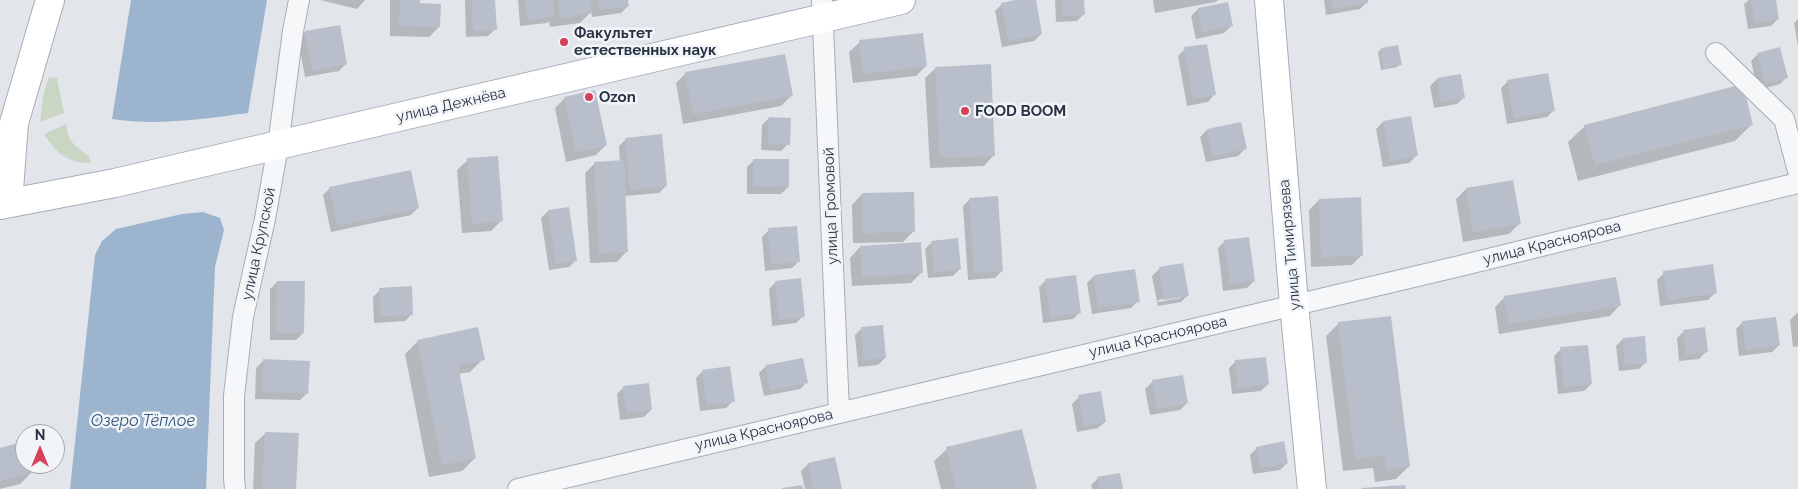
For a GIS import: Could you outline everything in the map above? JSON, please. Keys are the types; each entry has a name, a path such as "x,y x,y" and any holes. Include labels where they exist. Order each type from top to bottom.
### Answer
{"main road":[{"path":"4,204 14,123 50,0"},
{"name":"улица Дежнёва","path":"4,204 114,183 278,146 823,9 901,0"},
{"name":"улица Тимирязева","path":"1269,0 1294,304 1312,489"}],"street":[{"name":"улица Крупской","path":"235,489 234,396 243,317 265,219 278,146 293,31 299,0"},
{"name":"улица Громовой","path":"823,9 839,412"},
{"path":"1716,53 1784,119 1798,171"},
{"name":"улица Красноярова","path":"518,489 1464,265 1798,183"}],"green space":[{"path":"49,77 57,78 64,113 40,122 43,96"},
{"path":"66,124 70,139 89,156 91,163 75,161 63,156 53,147 44,134"}],"water":[{"path":"131,0 267,0 248,113 163,122 112,119"},
{"name":"Озеро Тёплое","path":"203,212 220,218 224,230 215,267 206,489 70,489 95,255 102,241 116,229 182,214"}],"building":[{"path":"400,0 420,0 420,3 441,4 440,27 399,26"},
{"path":"472,0 495,0 497,30 473,31"},
{"path":"525,0 553,0 555,17 527,20"},
{"path":"558,0 590,0 592,13 560,18"},
{"path":"597,0 628,0 629,6 599,10"},
{"path":"1015,0 1036,0 1042,34 1009,41 1001,3"},
{"path":"1062,0 1084,0 1085,15 1063,16"},
{"path":"1331,0 1368,0 1368,3 1333,9"},
{"path":"1751,0 1776,0 1779,19 1755,23"},
{"path":"1228,2 1233,26 1202,32 1198,8"},
{"path":"340,25 347,64 312,71 305,31"},
{"path":"923,33 927,66 863,74 859,40"},
{"path":"1207,44 1216,95 1193,99 1184,47"},
{"path":"1398,45 1402,65 1384,68 1381,48"},
{"path":"1780,47 1788,78 1765,84 1757,53"},
{"path":"785,54 793,96 693,114 685,72"},
{"name":"FOOD BOOM","path":"991,64 995,156 940,158 935,67"},
{"path":"1548,73 1555,111 1514,118 1507,80"},
{"path":"1461,74 1465,98 1441,102 1437,78"},
{"path":"1743,84 1753,125 1595,165 1584,125"},
{"path":"595,90 607,145 576,152 564,97"},
{"path":"1411,116 1418,156 1390,161 1383,121"},
{"path":"769,117 791,118 790,145 768,144"},
{"path":"1241,122 1247,149 1212,156 1207,129"},
{"path":"662,134 667,186 630,190 625,138"},
{"path":"498,156 503,221 472,224 467,158"},
{"path":"753,159 789,159 789,187 753,187"},
{"path":"624,160 628,252 599,253 594,162"},
{"path":"411,170 419,208 338,226 329,187"},
{"path":"1513,180 1521,224 1473,232 1466,188"},
{"path":"914,192 915,232 863,233 862,193"},
{"path":"998,196 1003,271 974,273 969,198"},
{"path":"1361,197 1363,256 1321,257 1319,199"},
{"path":"569,207 577,261 556,264 548,210"},
{"path":"797,226 800,262 771,264 768,228"},
{"path":"1249,237 1255,281 1230,284 1224,240"},
{"path":"958,238 961,269 934,272 931,241"},
{"path":"921,242 923,273 862,277 860,246"},
{"path":"1183,263 1189,296 1164,300 1159,267"},
{"path":"1713,264 1717,293 1667,300 1663,271"},
{"path":"1135,269 1140,302 1098,308 1094,275"},
{"path":"1076,275 1081,313 1050,317 1045,279"},
{"path":"1616,277 1621,306 1509,324 1504,296"},
{"path":"801,278 805,317 779,320 775,281"},
{"path":"277,281 305,281 304,333 276,333"},
{"path":"412,286 413,315 381,316 379,288"},
{"path":"1391,316 1410,467 1387,470 1385,455 1355,459 1338,322"},
{"path":"1776,317 1780,345 1746,350 1742,321"},
{"path":"883,325 886,358 864,360 861,327"},
{"path":"478,327 485,360 458,365 476,458 442,465 417,340"},
{"path":"1705,327 1708,352 1686,355 1683,330"},
{"path":"1645,336 1647,363 1625,365 1623,338"},
{"path":"1588,345 1592,384 1564,387 1560,347"},
{"path":"1266,357 1269,384 1238,388 1235,360"},
{"path":"803,358 808,383 770,390 766,365"},
{"path":"263,359 310,361 308,394 262,392"},
{"path":"730,366 735,402 707,405 702,370"},
{"path":"1183,375 1188,403 1157,409 1152,380"},
{"path":"649,383 652,410 627,413 623,386"},
{"path":"1101,391 1106,422 1084,426 1078,395"},
{"path":"1022,429 1037,489 956,489 946,447"},
{"path":"265,432 299,433 296,489 262,489"},
{"path":"1284,441 1288,463 1260,468 1256,447"},
{"path":"15,444 15,474 24,474 0,481 0,448"},
{"path":"835,457 842,489 813,489 808,463"},
{"path":"1120,473 1123,489 1100,489 1097,477"},
{"path":"802,485 803,489 782,489 782,488"},
{"path":"1405,485 1406,489 1362,489 1362,488"}],"place":[{"name":"Факультет естественных наук","path":"564,42"},
{"name":"Ozon","path":"589,97"},
{"name":"FOOD BOOM","path":"965,111"}]}
